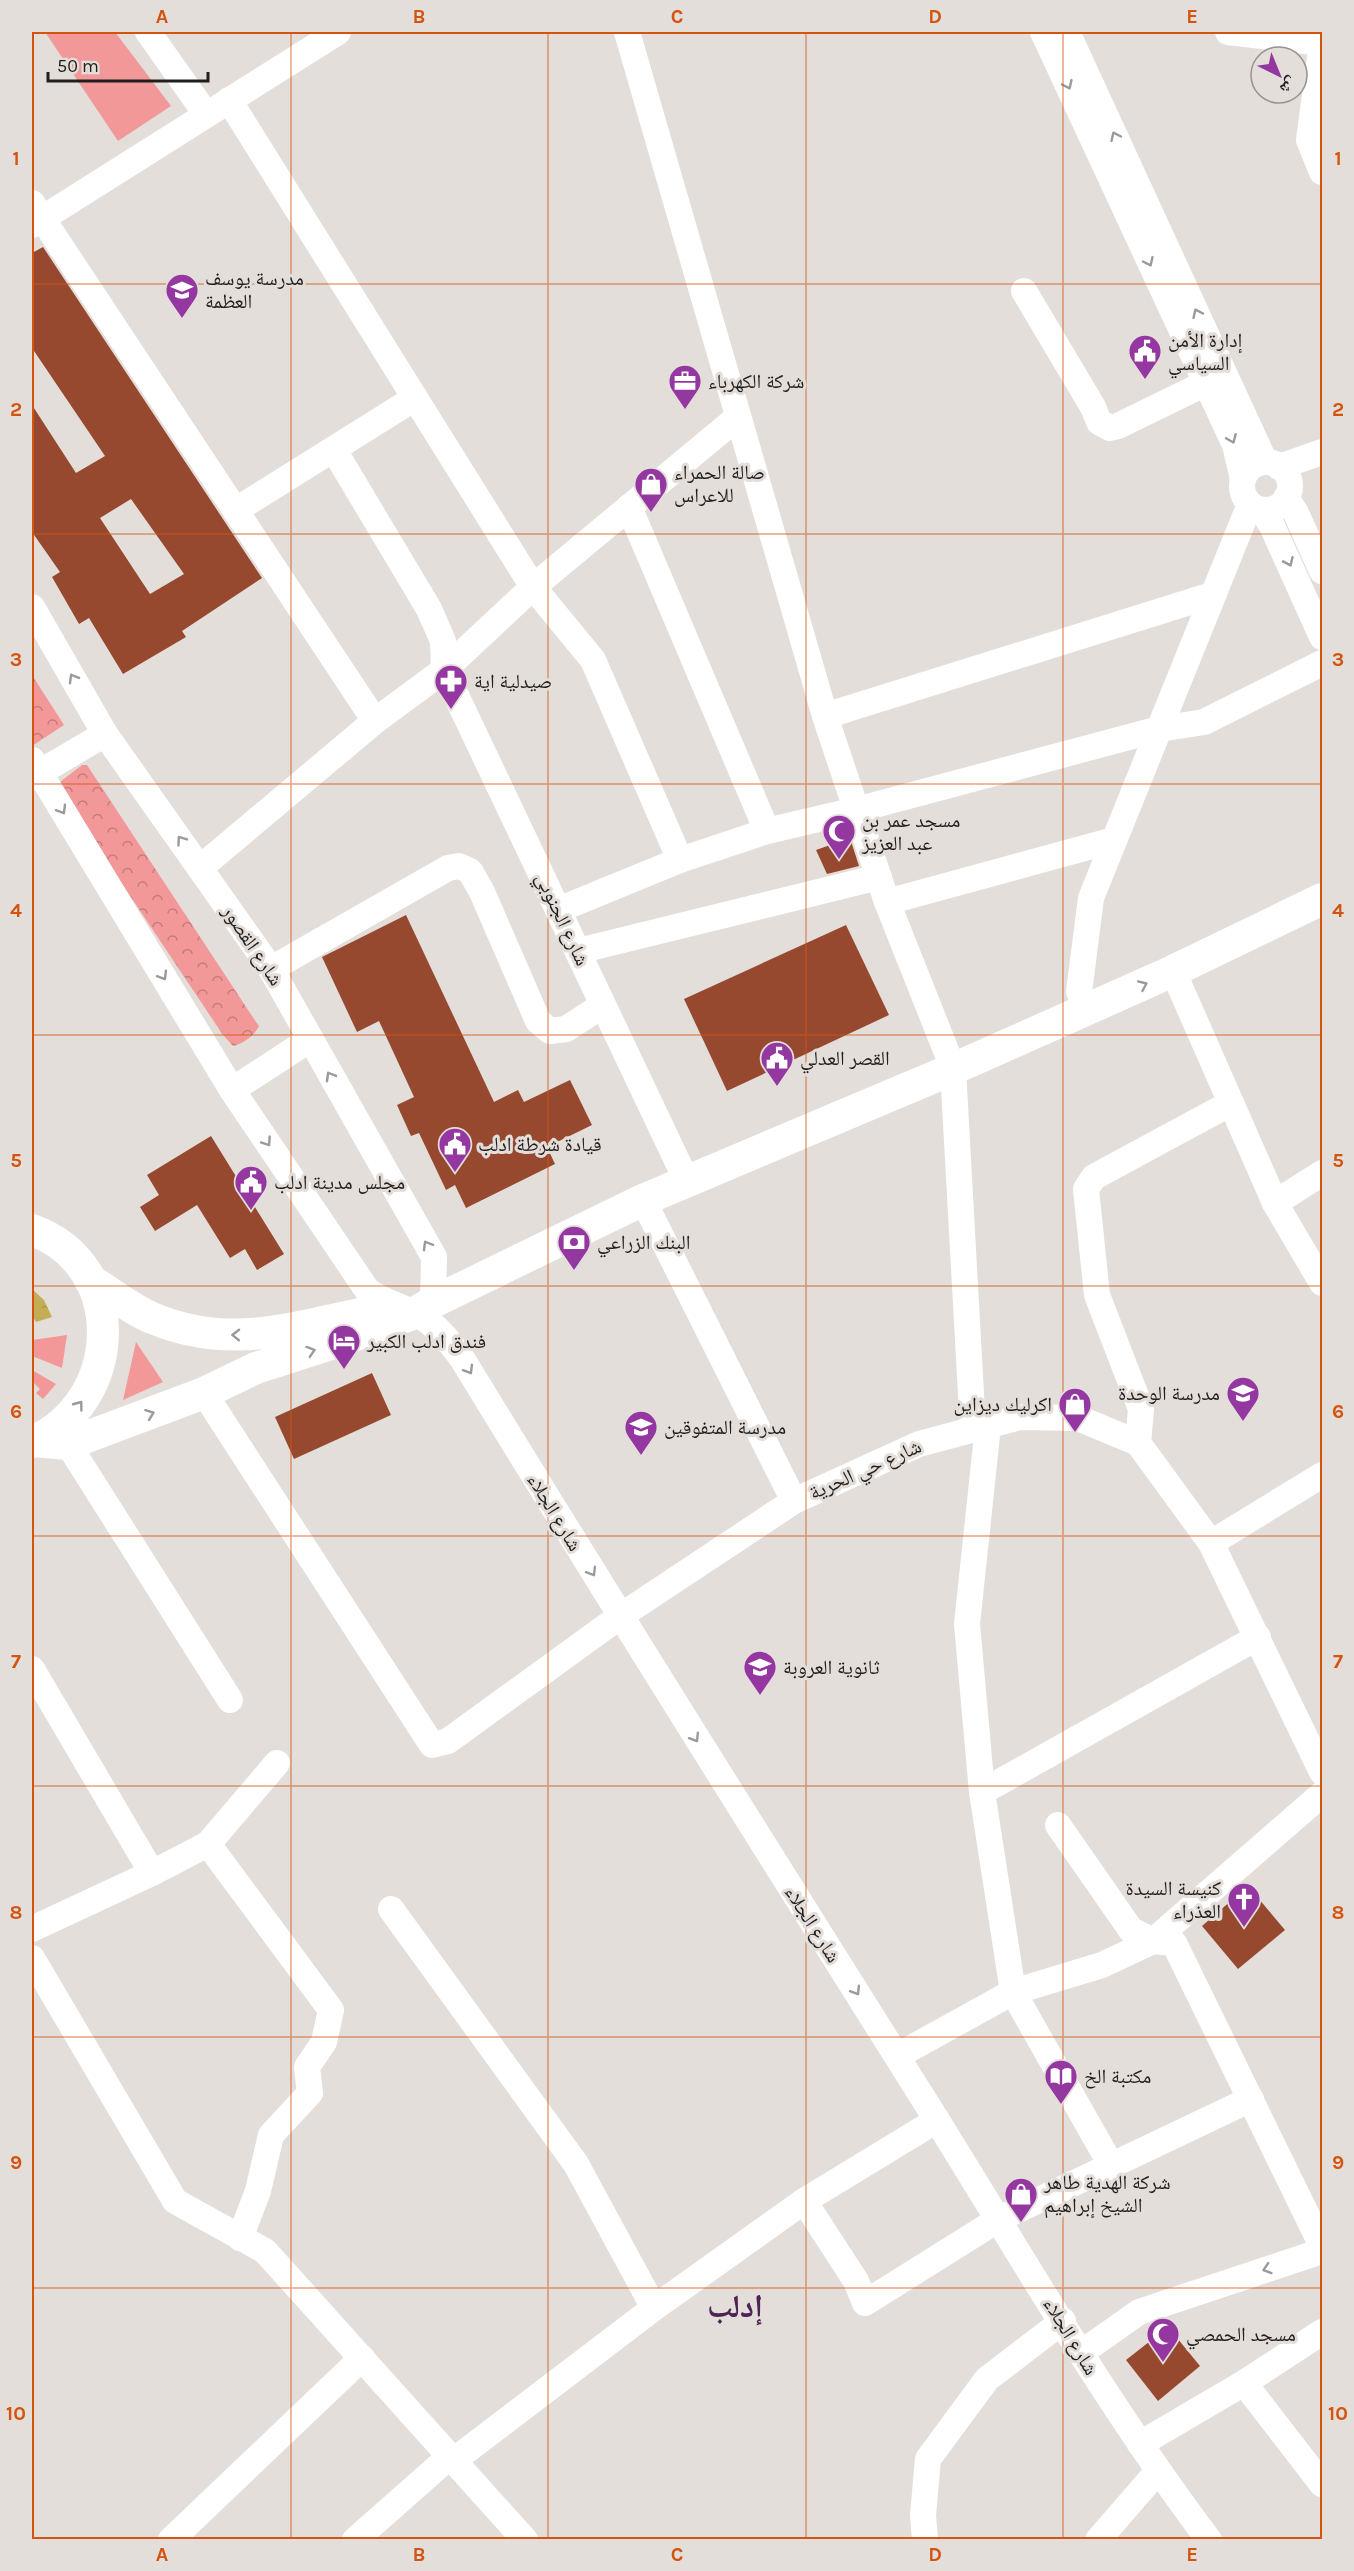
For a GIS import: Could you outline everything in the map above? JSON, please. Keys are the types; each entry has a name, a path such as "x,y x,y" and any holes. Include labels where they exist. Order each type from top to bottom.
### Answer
{"main road":[{"path":"33,1442 68,1444 204,1393 256,1368 337,1342 419,1302 950,1061 1079,992 1323,878"},
{"path":"90,1280 150,1317 184,1329 212,1334 259,1335 296,1330 332,1319 419,1302 582,1212 681,1169 1173,971 1323,899"},
{"path":"33,1442 51,1433 78,1409 96,1378 104,1343 101,1308 90,1280 71,1255 36,1228"}],"street":[{"path":"148,32 206,114"},
{"path":"338,32 35,216 236,510 375,722"},
{"path":"627,32 825,716 887,902 950,1061 980,1428 968,1624 982,1792 1013,1992 1111,2166"},
{"path":"1043,32 1235,445 1243,479 1244,497 1272,526 1323,637"},
{"path":"1067,32 1323,571"},
{"path":"1228,32 1254,33 1322,43 1309,140 1323,172"},
{"path":"229,100 533,587 593,660 680,860"},
{"path":"1024,291 1094,407 1099,422 1110,428 1206,383"},
{"path":"236,510 414,398"},
{"path":"201,868 375,722 444,670 533,587 738,417"},
{"path":"334,450 429,609 443,641 444,670"},
{"path":"1280,477 1323,452"},
{"path":"1243,479 1251,467 1280,477 1323,459"},
{"path":"1256,507 1278,506 1280,477"},
{"path":"629,507 767,831"},
{"path":"1079,992 1091,898 1212,595 1256,507"},
{"path":"825,716 1212,595"},
{"name":"شارع القصور","path":"32,607 105,734 271,969 309,1040 434,1257 419,1302"},
{"path":"558,910 680,860 767,831 856,810 1159,729 1204,722 1323,663"},
{"name":"شارع الجنوبي","path":"444,670 681,1169"},
{"path":"105,734 34,769 232,1090 367,1290 419,1302"},
{"path":"887,902 1114,840"},
{"path":"271,969 447,868 459,866 470,871 482,892 538,1021 550,1031 566,1029 603,1005"},
{"path":"578,951 879,877"},
{"path":"1173,971 1275,1203 1323,1282"},
{"path":"232,1090 309,1040"},
{"path":"1231,1102 1094,1177 1086,1190 1097,1295 1141,1409 1138,1443 1211,1543 1323,1772"},
{"path":"1275,1203 1323,1173"},
{"path":"643,1200 794,1501"},
{"name":"شارع الجلاء","path":"419,1302 463,1360 619,1617 1063,2320 1081,2353 1157,2472 1209,2540"},
{"name":"شارع حي الحرية","path":"204,1393 432,1745 448,1741 619,1617 794,1501 919,1444 1020,1418 1078,1418 1138,1443"},
{"path":"68,1444 230,1700"},
{"path":"1211,1543 1323,1475"},
{"path":"982,1792 1258,1637"},
{"path":"32,1669 152,1873"},
{"path":"32,1929 208,1844 277,1763"},
{"path":"897,2056 1013,1992 1102,1965 1153,1941 1323,1794"},
{"path":"1058,1825 1131,1930 1153,1941 1174,1943 1323,2246"},
{"path":"208,1844 331,2010 324,2042 307,2067 310,2093 272,2135 258,2191 240,2238"},
{"path":"391,1909 576,2164 654,2308"},
{"path":"32,1958 175,2201 265,2251 525,2540"},
{"path":"804,2201 856,2281 865,2303 999,2219 1251,2099"},
{"path":"355,2540 451,2459 654,2308 804,2201 937,2121"},
{"path":"1081,2353 1140,2312 1323,2251"},
{"path":"925,2540 928,2459 987,2379 1063,2320"},
{"path":"1140,2444 1244,2383 1323,2332"},
{"path":"171,2540 362,2358"},
{"path":"1244,2383 1323,2484"},
{"path":"1098,2540 1157,2472"}],"green space":[{"path":"45,32 115,32 171,106 118,141"},
{"path":"32,675 64,725 32,746"},
{"path":"82,765 87,765 259,1026 255,1033 245,1041 233,1046 223,1035 56,785"},
{"path":"67,1335 62,1368 32,1356 32,1340"},
{"path":"136,1342 163,1382 123,1400"},
{"path":"32,1370 56,1384 43,1399 36,1393 40,1389 32,1381"}],"water":[{"path":"32,1289 44,1300 52,1317 36,1322 32,1315"}],"building":[{"path":"43,247 262,578 182,631 186,637 123,674 89,618 79,624 52,577 60,572 32,532 32,405 76,473 105,456 32,348 32,253","holes":["131,499 184,574 150,594 100,518"]},
{"name":"مسجد عمر بن عبد العزيز","path":"850,838 859,866 827,874 816,850"},
{"path":"406,915 494,1102 518,1090 524,1102 570,1080 592,1125 547,1147 555,1164 466,1208 455,1185 446,1190 419,1133 411,1136 397,1105 414,1097 379,1021 357,1032 322,957"},
{"path":"846,925 889,1015 727,1091 684,999"},
{"path":"211,1136 284,1254 257,1270 245,1249 230,1258 197,1205 155,1231 140,1207 159,1195 147,1175"},
{"path":"372,1373 391,1415 294,1459 275,1417"},
{"name":"كنيسة السيدة العذراء","path":"1248,1886 1285,1930 1238,1969 1202,1926"},
{"name":"مسجد الحمصي","path":"1168,2327 1200,2366 1158,2401 1126,2360"}],"place":[{"name":"مدرسة يوسف العظمة","path":"182,319"},
{"name":"إدارة الأمن السياسي","path":"1145,380"},
{"name":"شركة الكهرباء","path":"685,410"},
{"name":"صالة الحمراء للاعراس","path":"651,513"},
{"name":"صيدلية اية","path":"451,710"},
{"name":"مسجد عمر بن عبد العزيز","path":"839,860"},
{"name":"القصر العدلي","path":"777,1087"},
{"name":"قيادة شرطة ادلب","path":"455,1173"},
{"name":"مجلس مدينة ادلب","path":"251,1211"},
{"name":"البنك الزراعي","path":"574,1271"},
{"name":"فندق ادلب الكبير","path":"344,1370"},
{"name":"مدرسة الوحدة","path":"1243,1422"},
{"name":"اكرليك ديزاين","path":"1075,1433"},
{"name":"مدرسة المتفوقين","path":"641,1456"},
{"name":"ثانوية العروبة","path":"760,1696"},
{"name":"كنيسة السيدة العذراء","path":"1244,1928"},
{"name":"مكتبة الخ","path":"1061,2105"},
{"name":"شركة الهدية طاهر الشيخ إبراهيم","path":"1021,2223"},
{"name":"مسجد الحمصي","path":"1163,2363"}],"district":[{"name":"إدلب","path":"735,2306"}]}
